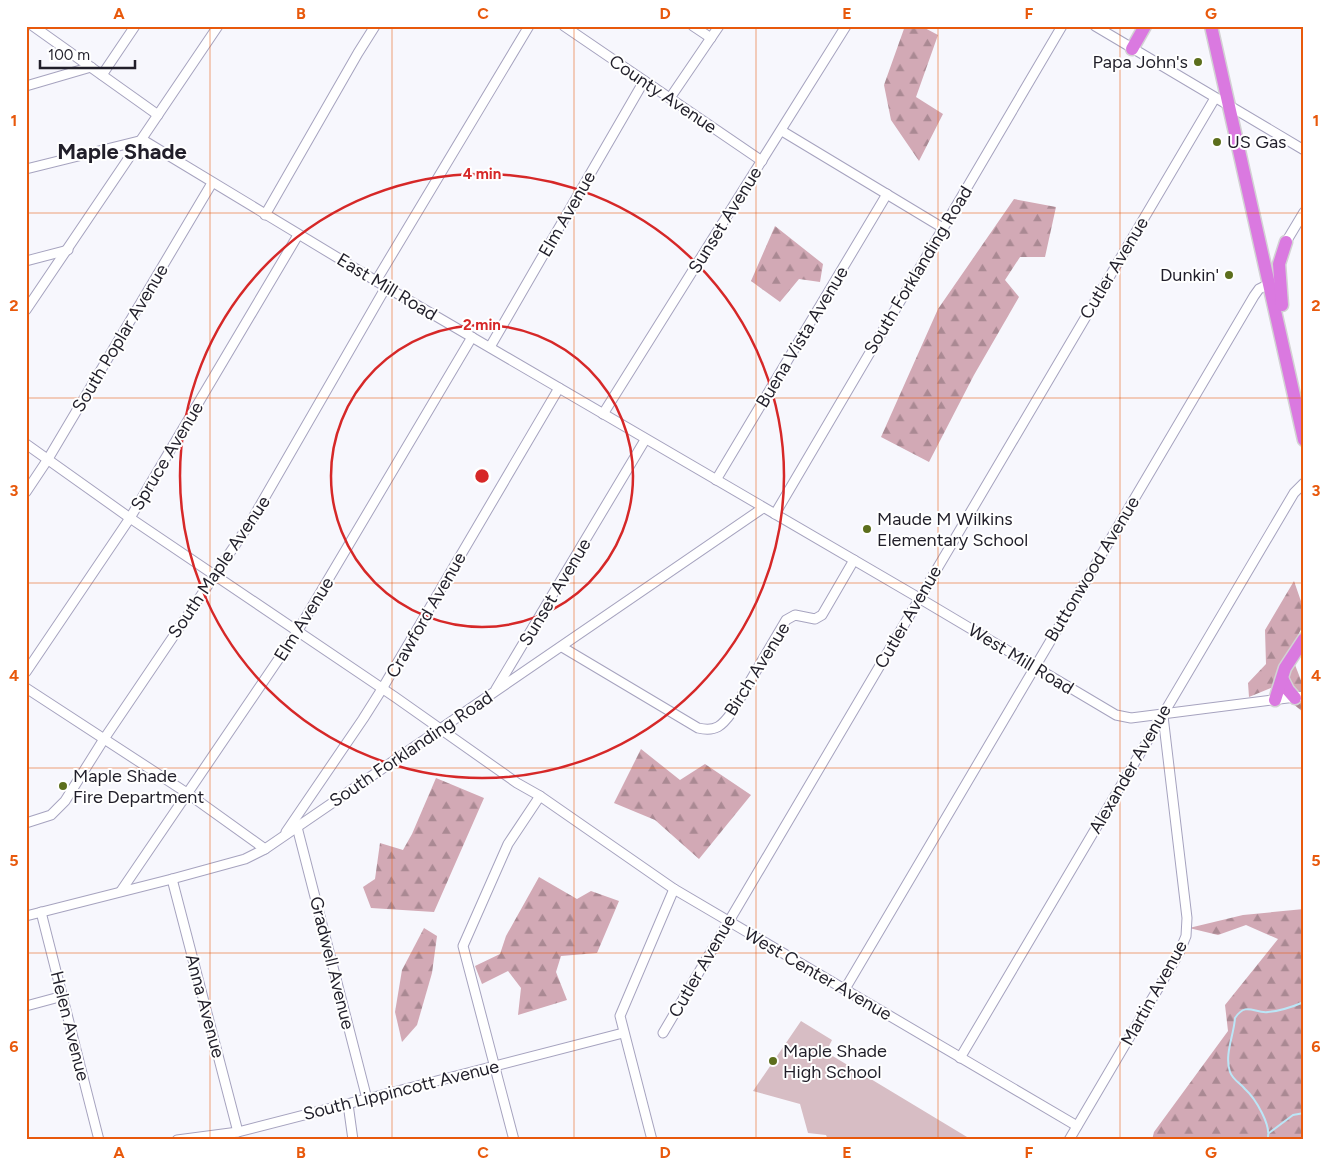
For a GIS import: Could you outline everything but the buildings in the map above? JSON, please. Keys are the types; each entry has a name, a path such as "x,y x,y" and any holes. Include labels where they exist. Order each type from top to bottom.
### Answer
{"highway":[{"path":"1132,50 1145,26"},
{"path":"1211,26 1234,109 1304,402"},
{"path":"1220,26 1234,109 1269,284 1304,440"},
{"path":"1282,305 1279,264 1286,242"},
{"path":"1275,700 1283,680 1285,668 1304,639"},
{"path":"1283,680 1288,690 1299,697"}],"street":[{"path":"102,75 135,26"},
{"path":"26,310 143,140 218,26"},
{"path":"266,216 375,26"},
{"path":"376,281 529,26"},
{"name":"County Avenue","path":"564,26 762,161"},
{"path":"693,26 711,38"},
{"path":"670,98 719,26"},
{"name":"Sunset Avenue","path":"603,414 846,26"},
{"name":"South Forklanding Road","path":"774,514 1062,26"},
{"path":"1095,26 1132,50 1304,150"},
{"path":"39,28 91,68 158,115"},
{"path":"26,86 91,68"},
{"name":"Elm Avenue","path":"490,348 644,81"},
{"name":"Cutler Avenue","path":"662,1033 1215,98"},
{"path":"782,131 943,228"},
{"path":"26,169 143,140"},
{"name":"East Mill Road","path":"143,140 298,235 763,508"},
{"name":"South Poplar Avenue","path":"26,492 48,459 212,183"},
{"name":"Buena Vista Avenue","path":"716,480 888,194"},
{"path":"1286,242 1304,212"},
{"name":"Spruce Avenue","path":"26,672 130,518 298,235"},
{"path":"26,261 68,250"},
{"name":"Buttonwood Avenue","path":"845,989 1254,296 1259,289 1269,284"},
{"name":"South Maple Avenue","path":"26,824 51,815 65,801 104,739 242,535 280,473 386,287"},
{"name":"Elm Avenue","path":"121,891 297,632 472,337"},
{"name":"Crawford Avenue","path":"284,837 382,689 558,388"},
{"name":"Sunset Avenue","path":"495,692 646,440"},
{"name":"West Center Avenue","path":"26,444 130,518 441,728 674,889 1077,1126"},
{"name":"Alexander Avenue","path":"960,1058 1294,493 1304,483"},
{"name":"South Forklanding Road","path":"26,916 245,859 265,849 763,508"},
{"name":"West Mill Road","path":"763,508 1120,717 1131,718 1299,697"},
{"name":"Birch Avenue","path":"562,647 698,728 712,729 724,723 732,712 786,620 795,615 815,619 822,615 854,560"},
{"path":"26,688 187,793 265,849"},
{"name":"Martin Avenue","path":"1069,1140 1179,953 1186,936 1187,918 1163,714"},
{"path":"514,1140 463,946 508,844 540,796"},
{"name":"Gradwell Avenue","path":"298,827 367,1099"},
{"name":"Anna Avenue","path":"172,879 238,1132"},
{"path":"652,1140 620,1016 674,889"},
{"name":"Helen Avenue","path":"41,912 99,1140"},
{"path":"26,1006 63,996"},
{"name":"South Lippincott Avenue","path":"178,1140 238,1132 623,1033"},
{"path":"348,1104 353,1140"}],"green space":[{"path":"905,26 921,26 938,35 916,97 943,114 919,161 891,120 884,85"},
{"path":"1014,199 1056,207 1045,257 1020,257 1005,280 1019,297 974,375 929,462 881,437 938,309"},
{"path":"775,226 823,264 820,282 799,279 780,302 751,281"},
{"path":"1294,581 1304,610 1304,623 1290,652 1304,688 1304,713 1273,687 1249,697 1248,683 1266,664 1265,630"},
{"path":"641,749 680,780 705,764 751,795 699,859 655,820 614,803"},
{"path":"436,778 484,798 434,912 371,908 363,887 375,879 380,843 403,850 412,834"},
{"path":"539,877 577,899 591,891 619,901 597,953 561,956 556,972 567,1000 518,1015 521,988 508,971 482,984 475,966 500,954 506,936"},
{"path":"1304,909 1304,1140 1152,1140 1154,1132 1228,1031 1225,1005 1278,939 1246,925 1218,935 1189,928 1243,915"},
{"path":"424,928 437,936 432,973 417,1025 402,1042 395,1012 402,970"}],"shaded area":[{"path":"801,1021 832,1040 826,1052 972,1140 828,1140 826,1135 808,1133 800,1104 753,1091"}],"waterway":[{"path":"1267,1140 1268,1128 1262,1113 1249,1093 1231,1075 1228,1065 1235,1018 1239,1013 1247,1009 1263,1012 1273,1011 1304,1002"},
{"path":"1269,1133 1293,1115 1304,1113"}],"place":[{"name":"Papa John's","path":"1198,62"},
{"name":"US Gas","path":"1217,142"},
{"name":"Dunkin'","path":"1229,275"},
{"name":"Maude M Wilkins Elementary School","path":"867,529"},
{"name":"Maple Shade Fire Department","path":"63,786"},
{"name":"Maple Shade High School","path":"773,1061"}],"district":[{"name":"Maple Shade","path":"122,151"}]}
